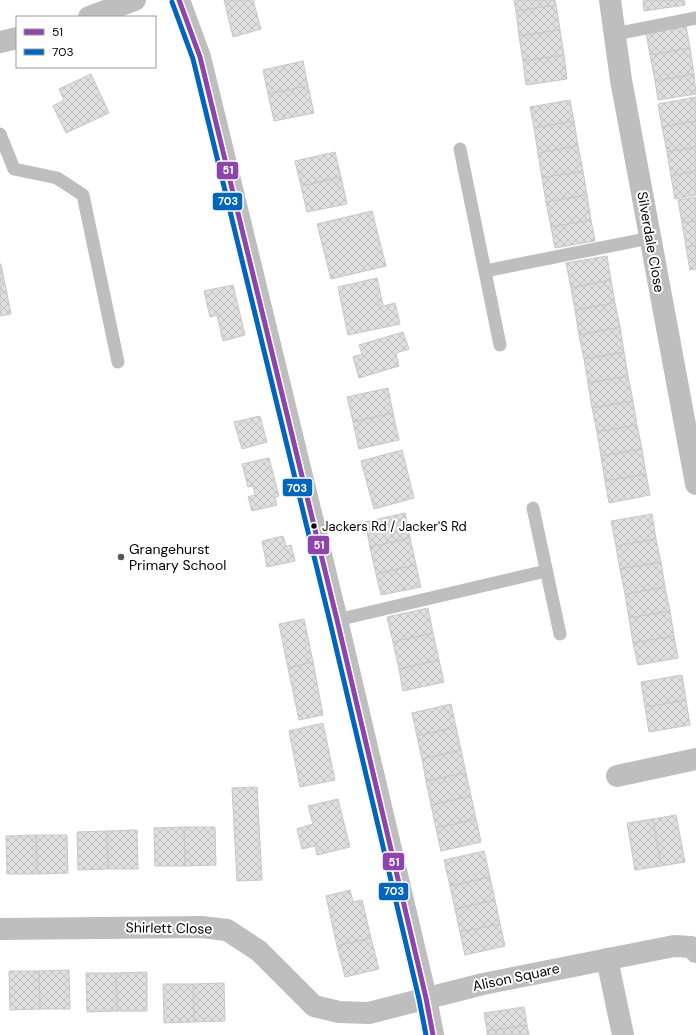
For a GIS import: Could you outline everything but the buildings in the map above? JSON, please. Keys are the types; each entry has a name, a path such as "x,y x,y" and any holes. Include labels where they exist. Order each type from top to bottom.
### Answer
{"street":[{"path":"92,16 135,0"},
{"path":"179,0 200,57 337,620 426,998 433,1035"},
{"name":"Silverdale Close","path":"610,0 650,238 696,480"},
{"path":"0,42 16,38"},
{"path":"618,776 696,759"},
{"name":"Shirlett Close","path":"0,929 202,927 227,930 259,951 314,1006 339,1012 369,1013 426,998"},
{"name":"Alison Square","path":"426,998 483,984 674,946 691,947 696,952"},
{"path":"607,959 623,1035"}],"lane":[{"path":"615,34 696,18"},
{"path":"0,134 14,169 57,178 82,195 118,362"},
{"path":"460,149 500,345"},
{"path":"485,271 650,238"},
{"path":"533,508 560,634"},
{"path":"337,620 546,571"}],"transit line":[{"name":"51","path":"179,0 200,57 337,620 426,998 433,1035"},
{"name":"703","path":"172,2 193,59 330,622 419,999 426,1035"}],"place":[{"name":"Jackers Rd / Jacker'S Rd","path":"314,526"},
{"name":"Grangehurst Primary School","path":"121,557"}]}
